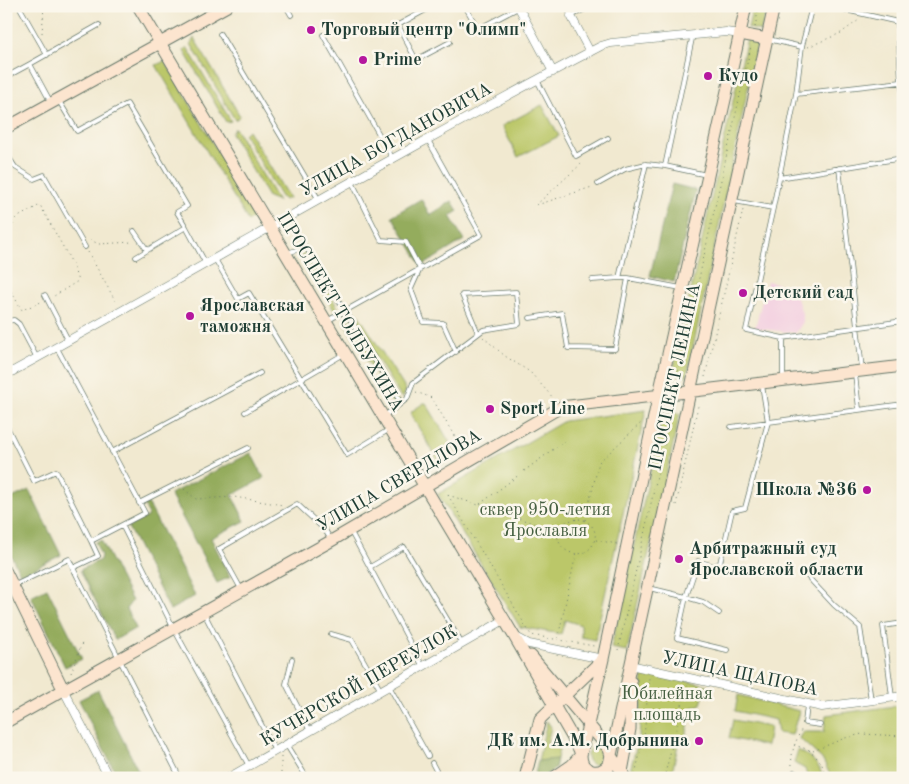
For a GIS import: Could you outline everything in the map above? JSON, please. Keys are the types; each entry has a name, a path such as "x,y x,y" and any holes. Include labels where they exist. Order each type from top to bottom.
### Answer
{"main road":[{"name":"ПРОСПЕКТ ТОЛБУХИНА","path":"138,6 514,636 581,752"},
{"path":"6,128 227,6"},
{"name":"ПРОСПЕКТ ЛЕНИНА","path":"577,775 746,6"},
{"name":"ПРОСПЕКТ ЛЕНИНА","path":"606,778 609,754 774,6"},
{"path":"740,34 767,39"},
{"name":"УЛИЦА СВЕРДЛОВА","path":"6,722 331,541 561,407 903,366"},
{"path":"6,572 64,691"},
{"name":"ПРОСПЕКТ ТОЛБУХИНА","path":"514,636 588,724 622,776"},
{"path":"525,778 537,724 540,719 603,659"},
{"path":"622,776 630,729 632,692 630,665"},
{"path":"553,778 572,765 584,746 593,741 598,741 609,754 604,769 599,771 590,770 582,764 581,752"}],"street":[{"path":"518,7 553,72"},
{"path":"571,16 590,52"},
{"name":"УЛИЦА БОГДАНОВИЧА","path":"6,374 590,52 611,43 694,34 726,32 740,34"},
{"name":"КУЧЕРСКОЙ ПЕРЕУЛОК","path":"228,778 275,751 288,746 310,731 504,620"},
{"path":"514,636 529,644 603,659"},
{"name":"УЛИЦА ЩАПОВА","path":"630,665 822,707 903,696"},
{"path":"64,691 109,778"}],"lane":[{"path":"20,6 47,55"},
{"path":"286,6 290,15"},
{"path":"433,6 398,24 416,60 450,42"},
{"path":"466,6 478,29 518,7"},
{"path":"566,6 571,16 591,6"},
{"path":"812,6 802,47 796,94 773,208 746,330 783,338 903,320"},
{"path":"828,6 901,22 901,82 903,93"},
{"path":"6,77 99,25"},
{"path":"220,34 319,200"},
{"path":"664,166 694,34"},
{"path":"323,35 393,159"},
{"path":"767,39 802,47"},
{"path":"30,64 77,132 127,104 187,206 178,212 206,264"},
{"path":"537,80 576,156 608,138"},
{"path":"796,94 901,82"},
{"path":"325,321 481,235 428,140"},
{"path":"6,153 15,167 34,179 44,175 85,247"},
{"path":"779,178 903,158"},
{"path":"598,184 625,169 646,164 708,176"},
{"path":"620,278 646,164"},
{"path":"840,168 857,328 859,409"},
{"path":"352,182 381,240 406,242 420,269"},
{"path":"730,201 773,208"},
{"path":"136,256 186,227"},
{"path":"134,231 147,250"},
{"path":"285,254 306,247 401,403"},
{"path":"215,259 238,299 249,293 347,455 390,429"},
{"path":"420,269 411,289 423,322 443,323 456,352"},
{"path":"530,318 562,313 568,348 615,349 628,278"},
{"path":"592,280 628,278 683,288"},
{"path":"382,417 407,399 413,383 456,352 478,333 483,330 519,324 516,292 462,295 478,333"},
{"path":"46,297 68,340"},
{"path":"6,321 14,320 19,324 37,358"},
{"path":"783,338 783,380"},
{"path":"57,347 145,514 91,541"},
{"path":"245,412 345,354"},
{"path":"112,452 260,373"},
{"path":"727,650 677,638 686,597 698,562 714,566 720,563 732,511 745,508 768,422 762,383"},
{"path":"730,427 903,404"},
{"path":"6,425 34,481 56,470 91,541 98,556 73,568"},
{"path":"139,503 248,448"},
{"path":"242,591 219,549 294,506 298,504 325,530 331,541"},
{"path":"122,525 174,629 249,766"},
{"path":"350,530 423,667"},
{"path":"370,567 404,547 462,644"},
{"path":"13,586 69,559 180,778"},
{"path":"808,577 834,605 860,627 871,700"},
{"path":"647,588 702,602 719,613"},
{"path":"204,612 275,751"},
{"path":"892,697 883,626 903,623"},
{"path":"331,634 352,640 381,691"},
{"path":"292,659 286,684 310,731"},
{"path":"389,686 428,756"},
{"path":"807,705 805,723 820,725"},
{"path":"288,746 307,778"},
{"path":"432,763 440,778"},
{"path":"792,778 794,772"}],"path":[{"path":"42,45 44,6"},
{"path":"308,6 310,10"},
{"path":"754,29 759,6"},
{"path":"802,47 810,47 841,33 867,14"},
{"path":"676,381 752,40"},
{"path":"580,164 536,205 593,187"},
{"path":"705,377 744,203"},
{"path":"6,283 22,310 78,282 72,263 40,205 11,221"},
{"path":"6,212 14,225"},
{"path":"78,235 99,244 141,242"},
{"path":"85,247 116,302"},
{"path":"478,333 505,356 530,372 561,407"},
{"path":"410,390 432,398 464,454"},
{"path":"618,650 672,410"},
{"path":"585,520 598,462 644,421"},
{"path":"479,505 567,440"},
{"path":"178,483 196,499 234,497 294,506"},
{"path":"557,531 448,495 531,635 595,646"},
{"path":"585,520 595,531 595,540 586,552 576,554 563,548 557,536 557,531 567,521 585,520"},
{"path":"595,540 617,544"},
{"path":"557,639 576,554"},
{"path":"71,674 82,643"},
{"path":"634,778 644,738 649,677"},
{"path":"664,778 687,684"},
{"path":"794,772 791,761 794,745 805,723"},
{"path":"794,745 813,750 844,738 862,734 903,736"},
{"path":"281,778 281,756 288,746"},
{"path":"808,749 821,762 827,778"}],"shaded area":[{"path":"767,281 793,287 803,316 803,322 796,333 755,328"}],"green space":[{"path":"753,6 767,6 761,31 748,28"},
{"path":"194,38 240,116 235,120 191,44"},
{"path":"747,38 758,41 687,376 672,375"},
{"path":"187,47 231,121 226,122 184,51"},
{"path":"165,61 256,217 248,221 156,65"},
{"path":"542,105 559,136 518,157 502,126"},
{"path":"235,128 278,201 268,197 231,133"},
{"path":"248,130 289,198 284,200 281,197 244,134"},
{"path":"672,184 696,190 674,282 650,276"},
{"path":"421,199 430,215 452,201 458,211 450,216 464,240 422,266 392,216"},
{"path":"306,253 338,308 334,310 302,256"},
{"path":"356,311 406,390 403,398 352,318"},
{"path":"347,317 399,402 394,405 345,323"},
{"path":"426,403 458,456 441,465 411,415 412,411"},
{"name":"сквер 950-летия Ярославля","path":"646,410 595,640 581,637 581,625 565,620 561,634 520,627 438,494 564,421"},
{"path":"680,413 627,651 611,648 663,415"},
{"path":"251,453 264,478 232,495 245,521 211,538 230,577 217,583 170,494"},
{"path":"29,490 61,555 21,575 6,546 6,501"},
{"path":"148,503 195,596 170,610 128,527 147,517 148,513 144,505"},
{"path":"101,540 132,601 126,609 136,628 115,640 80,570 100,560 101,555 95,542"},
{"path":"47,588 82,659 65,667 31,596"},
{"name":"Юбилейная площадь","path":"643,672 707,685 701,704 692,708 685,741 679,740 671,778 628,778 639,737"},
{"path":"98,690 142,778 118,778 79,700"},
{"path":"738,695 799,711 792,735 778,733 776,720 735,711"},
{"path":"903,705 903,778 832,778 822,759 799,738 803,732 824,732 826,715"},
{"path":"733,720 770,727 767,746 729,738"},
{"path":"547,721 551,727 547,743 559,749 557,759 538,761"},
{"path":"592,747 600,747 605,752 603,763 592,765 587,760 587,752"},
{"path":"798,750 814,761 823,778 808,778 805,769 794,763"},
{"path":"557,759 555,769 541,778 534,778 538,761"}],"place":[{"name":"Торговый центр \"Олимп\"","path":"311,30"},
{"name":"Prime","path":"363,60"},
{"name":"Кудо","path":"708,76"},
{"name":"Детский сад","path":"743,293"},
{"name":"Ярославская таможня","path":"190,316"},
{"name":"Sport Line","path":"490,409"},
{"name":"Школа №36","path":"867,490"},
{"name":"Арбитражный суд Ярославской области","path":"679,559"},
{"name":"ДК им. А.М. Добрынина","path":"699,741"}]}
